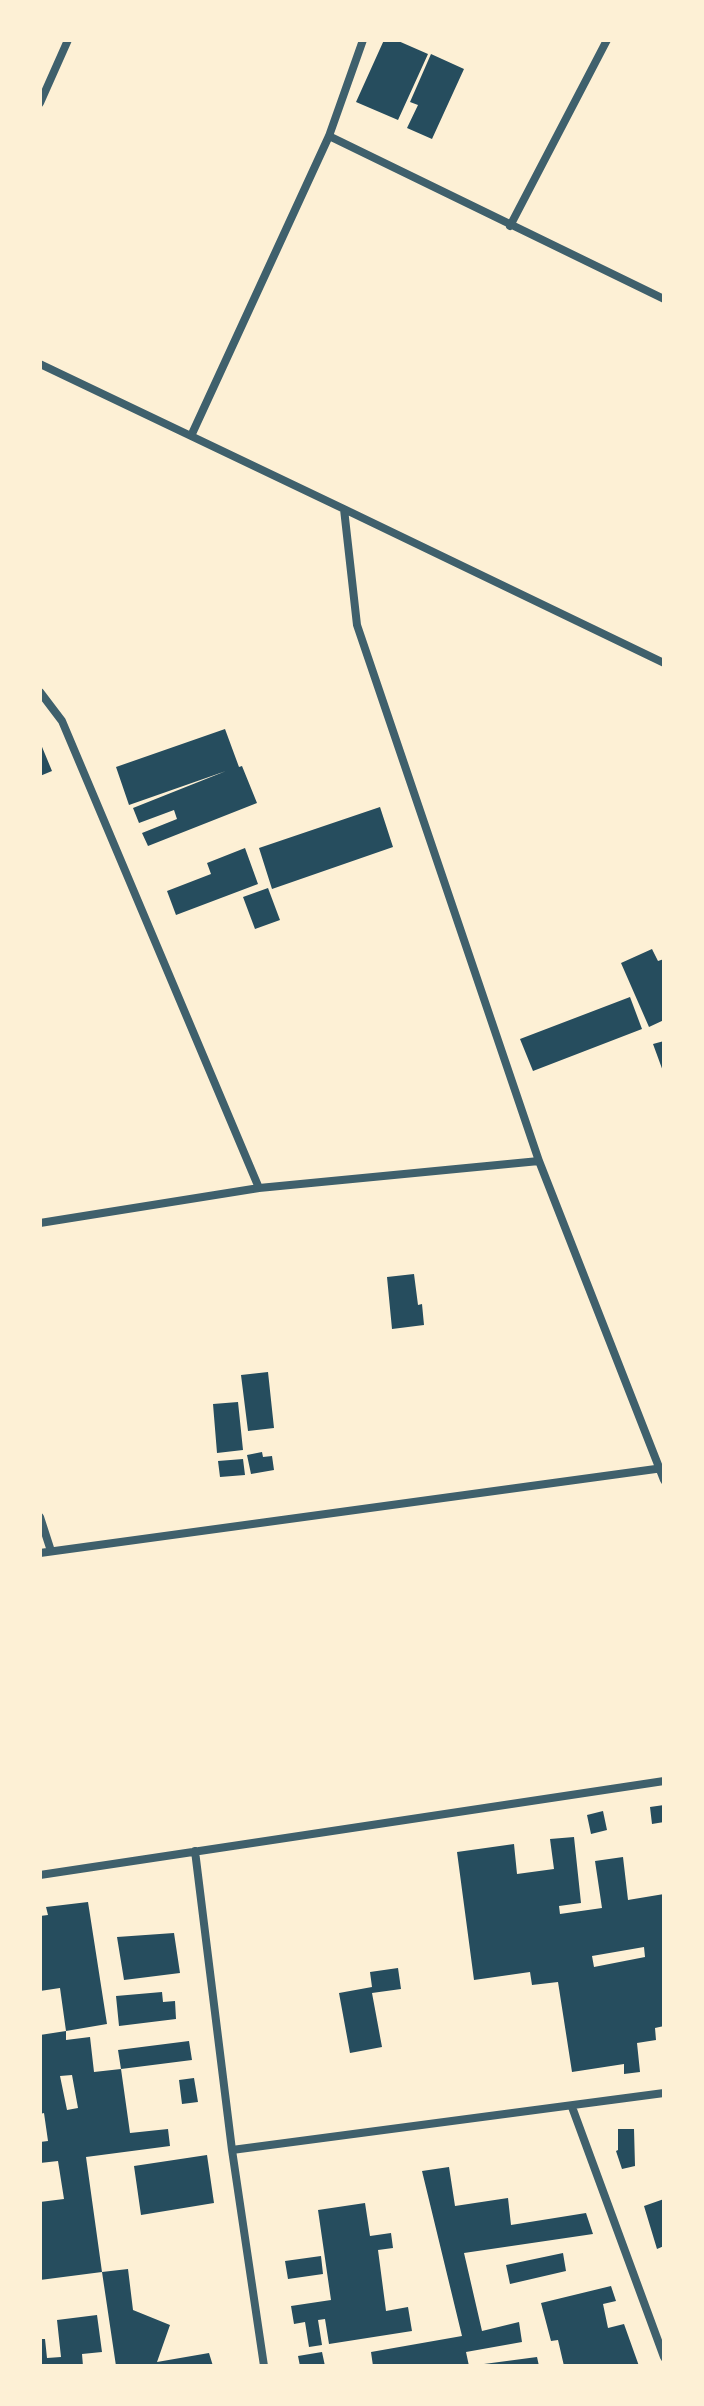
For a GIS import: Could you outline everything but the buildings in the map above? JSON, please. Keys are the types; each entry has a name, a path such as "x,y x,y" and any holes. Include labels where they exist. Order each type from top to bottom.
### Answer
{"street":[{"path":"40,103 68,40"},
{"path":"191,436 329,136 363,40"},
{"path":"510,226 607,40"},
{"path":"329,136 664,299"},
{"path":"40,364 664,663"},
{"path":"344,509 357,625 539,1161 662,1468 664,1480"},
{"path":"40,692 62,721 259,1188"},
{"path":"40,1223 259,1188 539,1161"},
{"path":"40,1553 662,1468"},
{"path":"40,1517 51,1551"},
{"path":"40,1875 664,1781"},
{"path":"195,1851 232,2150 264,2366"},
{"path":"232,2150 664,2093"},
{"path":"572,2107 664,2357"}]}
